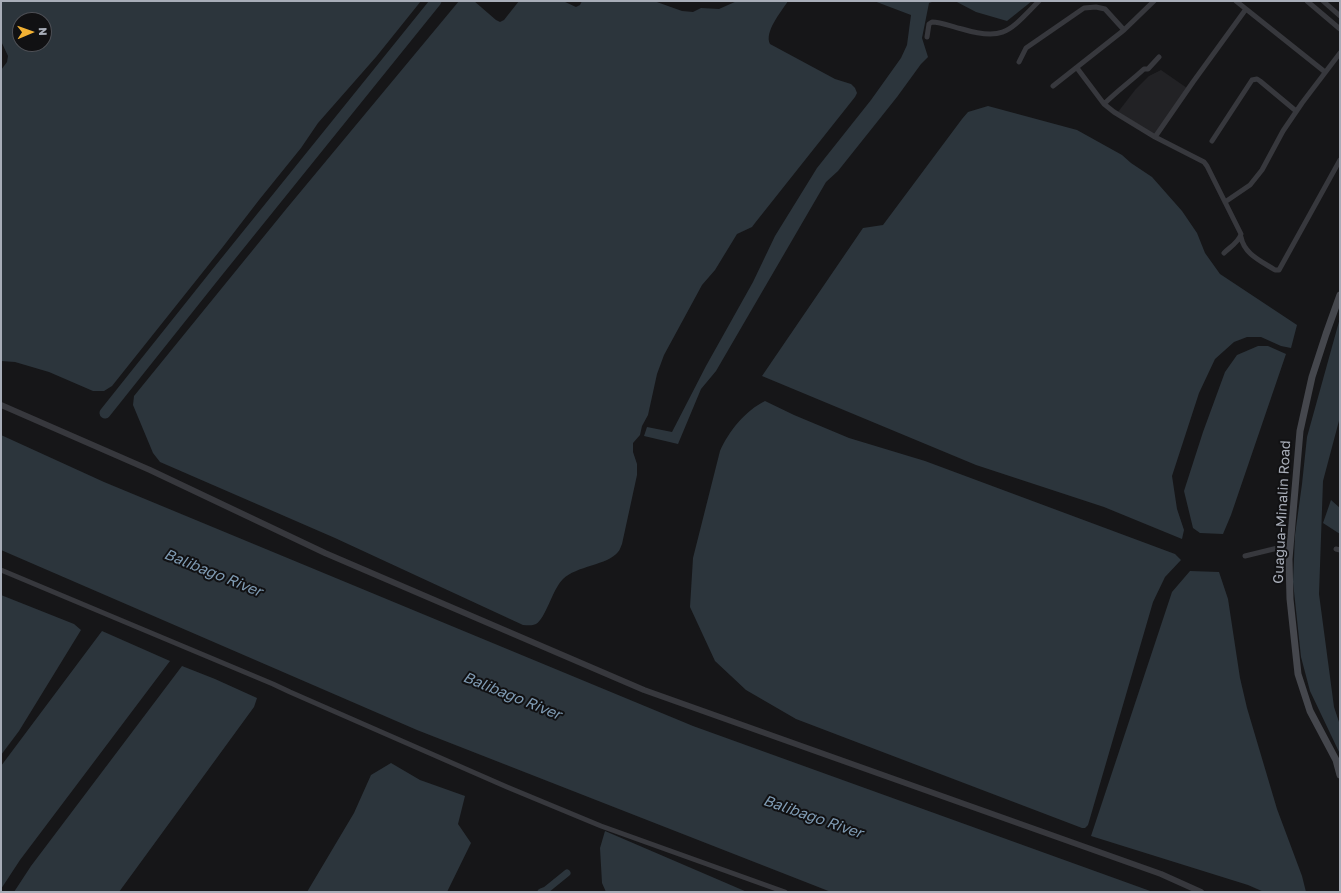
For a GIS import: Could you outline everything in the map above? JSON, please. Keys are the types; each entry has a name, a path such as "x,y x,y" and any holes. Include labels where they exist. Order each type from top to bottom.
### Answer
{"main road":[{"name":"Guagua-Minalin Road","path":"1340,295 1312,377 1300,431 1290,545 1290,599 1298,674 1310,710 1336,760 1340,774"}],"street":[{"path":"927,37 930,24 932,22 984,34 994,35 1001,33 1013,27 1039,1"},
{"path":"1053,86 1124,30 1154,1"},
{"path":"1236,1 1325,72"},
{"path":"1307,1 1339,27"},
{"path":"1323,1 1340,16"},
{"path":"1019,62 1026,48 1084,8 1096,7 1105,9 1124,30"},
{"path":"1155,137 1246,8"},
{"path":"1225,202 1250,185 1262,170 1283,131 1296,111 1340,52"},
{"path":"1104,104 1119,89 1124,87 1144,69 1148,69 1159,57"},
{"path":"1077,68 1104,104 1120,116 1155,137 1204,162 1241,234 1244,247 1250,254 1275,270 1279,270 1340,160"},
{"path":"1212,141 1254,79 1260,81 1296,111"},
{"path":"1224,253 1241,237"},
{"path":"1,405 150,470 325,553 644,690 1146,869 1201,892"},
{"path":"1245,556 1290,545"},
{"path":"1,570 273,684 304,699 600,826 786,892"}],"shaded area":[{"path":"1161,70 1187,88 1155,135 1118,112 1135,90 1149,76"}],"water":[{"path":"1,1 421,1 376,57 318,123 301,148 112,386 104,391 93,391 49,372 15,362 1,361 1,70 7,62 8,56 1,41"},
{"path":"459,1 474,1 500,22 504,20 519,1 563,1 576,7 580,5 582,1 654,1 682,11 693,12 701,8 719,9 737,1 788,1 771,28 769,34 770,44 835,79 851,84 857,93 752,227 737,234 715,270 702,285 664,355 657,374 648,415 642,426 640,435 633,443 633,452 637,464 637,475 622,544 618,552 607,560 576,571 563,579 540,621 531,625 523,625 335,538 160,462 153,453 133,405 134,396 287,208"},
{"path":"874,1 935,1 929,3 922,38 928,57 838,171 826,182 716,371 701,389 678,444 644,436 647,427 672,432 706,366 753,282 775,236 817,168 871,100 901,58 907,45 911,15"},
{"path":"955,1 1032,1 1007,21 976,12"},
{"path":"988,106 1077,130 1122,155 1152,177 1182,211 1197,233 1205,253 1220,274 1297,325 1291,348 1281,346 1261,337 1247,337 1234,342 1215,359 1199,393 1172,476 1177,509 1184,530 1182,539 1104,507 976,465 762,376 863,228 883,225 968,112"},
{"path":"1340,318 1340,417 1323,481 1319,594 1334,707 1340,725 1340,754 1310,691 1301,657 1293,582 1295,535 1307,437"},
{"path":"1258,346 1268,346 1286,354 1231,515 1223,534 1200,533 1193,528 1184,491 1203,432 1225,372 1237,355"},
{"path":"765,401 849,438 925,461 1175,554 1181,560 1165,577 1153,602 1088,825 1085,828 796,719 746,690 715,661 690,607 693,558 720,451 738,422 751,410"},
{"name":"Balibago River","path":"1,435 104,482 693,726 1153,892 831,892 417,730 1,550"},
{"path":"1331,500 1340,508 1340,534 1323,523"},
{"path":"1190,571 1219,572 1228,599 1240,678 1247,708 1277,809 1302,876 1306,892 1264,892 1248,885 1091,836 1172,592"},
{"path":"1,595 74,624 81,630 19,731 1,755"},
{"path":"102,631 170,661 20,860 1,889 1,766"},
{"path":"182,666 257,698 254,707 119,892 14,892 31,866"},
{"path":"391,763 420,780 465,796 458,824 471,843 447,892 307,892 354,813 371,775"},
{"path":"605,831 747,892 606,892 602,883 600,848"}],"waterway":[{"path":"105,413 436,1"},
{"path":"541,892 546,890 567,873"}]}
